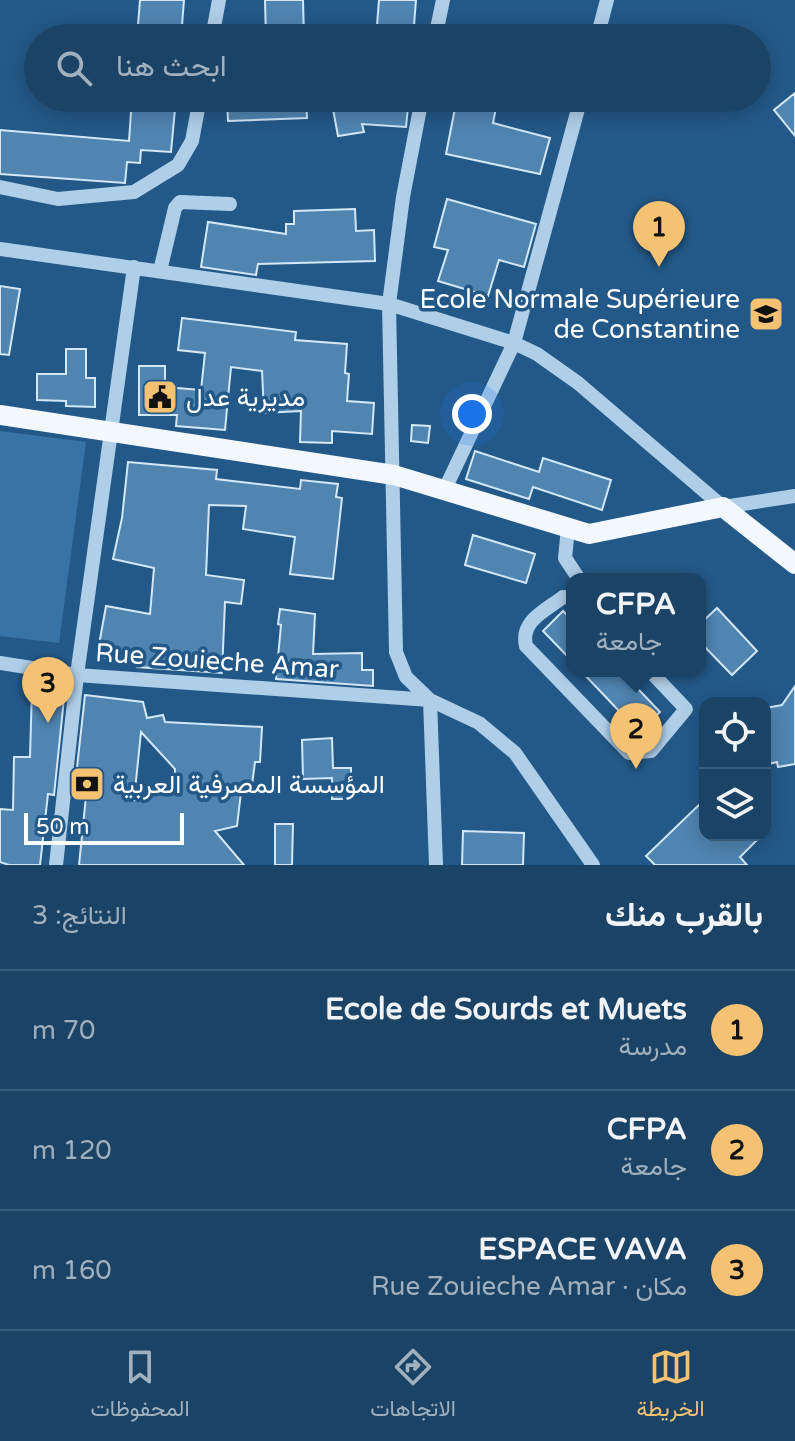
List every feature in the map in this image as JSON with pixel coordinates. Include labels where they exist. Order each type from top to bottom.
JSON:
[{"type":"main road","points":[[0,415],[394,475],[589,534],[723,507],[795,564]]},
{"type":"street","points":[[215,24],[219,0]]},
{"type":"street","points":[[438,24],[443,0]]},
{"type":"street","points":[[601,24],[607,0]]},
{"type":"street","points":[[0,187],[58,199],[134,192],[178,165],[192,141],[197,112]]},
{"type":"street","points":[[419,112],[403,197],[389,304],[396,652],[406,677],[430,700],[479,723],[515,753],[593,865]]},
{"type":"street","points":[[444,491],[514,343],[577,112]]},
{"type":"street","points":[[160,271],[175,208],[180,202],[230,204]]},
{"type":"street","points":[[0,249],[389,304],[514,343],[537,354],[578,383],[723,507],[795,496]]},
{"type":"street","points":[[56,865],[77,675],[134,267]]},
{"type":"street","points":[[568,528],[565,558],[575,573]]},
{"type":"street","points":[[566,597],[527,624],[523,635],[526,646],[629,753],[651,751],[686,709],[656,677]]},
{"type":"street","name":"Rue Zouieche Amar","points":[[0,663],[77,675],[430,700]]},
{"type":"street","points":[[430,700],[436,865]]},
{"type":"shaded area","points":[[0,431],[86,442],[59,643],[0,636]]},
{"type":"building","points":[[140,0],[184,0],[182,24],[138,24]]},
{"type":"building","points":[[265,0],[303,0],[304,24],[266,24]]},
{"type":"building","points":[[379,0],[416,0],[414,24],[377,24]]},
{"type":"building","points":[[795,93],[795,136],[774,110]]},
{"type":"building","points":[[131,112],[175,112],[171,152],[141,150],[140,163],[127,162],[125,183],[0,174],[0,130],[129,141]]},
{"type":"building","points":[[228,112],[307,112],[307,118],[228,121]]},
{"type":"building","points":[[334,112],[408,112],[406,127],[362,124],[364,132],[338,136]]},
{"type":"building","points":[[454,112],[495,112],[493,123],[550,138],[540,174],[446,154]]},
{"type":"building","points":[[447,199],[536,224],[524,267],[499,260],[488,296],[438,281],[448,250],[434,247]]},
{"type":"building","points":[[355,209],[356,231],[374,230],[375,261],[258,264],[256,275],[201,267],[208,222],[286,234],[286,224],[294,224],[294,211]]},
{"type":"building","points":[[0,286],[20,289],[9,355],[0,354]]},
{"type":"building","points":[[182,318],[296,332],[295,340],[347,344],[347,401],[374,403],[372,434],[332,431],[332,443],[300,442],[301,411],[264,413],[262,371],[231,367],[225,430],[176,426],[177,415],[139,415],[139,366],[165,366],[165,387],[201,390],[205,353],[178,350]]},
{"type":"building","points":[[66,349],[86,349],[86,378],[95,378],[95,407],[66,406],[66,401],[37,400],[37,374],[66,374]]},
{"type":"building","points":[[412,425],[430,426],[428,443],[411,441]]},
{"type":"building","points":[[475,451],[539,472],[543,458],[611,480],[602,510],[533,487],[529,499],[466,479]]},
{"type":"building","points":[[128,462],[217,470],[216,479],[300,489],[301,480],[338,484],[336,497],[342,498],[333,579],[290,574],[295,537],[243,529],[246,506],[209,505],[206,575],[244,580],[241,604],[225,602],[222,673],[137,667],[138,664],[97,656],[106,606],[150,614],[154,568],[113,559],[122,518]]},
{"type":"building","points":[[473,535],[535,554],[526,583],[465,565]]},
{"type":"building","points":[[717,608],[757,651],[732,675],[706,648],[706,618]]},
{"type":"building","points":[[280,609],[315,614],[313,654],[362,653],[362,670],[373,670],[373,686],[276,679]]},
{"type":"building","points":[[563,611],[566,614],[566,655],[543,631]]},
{"type":"building","points":[[587,677],[627,677],[660,712],[639,732]]},
{"type":"building","points":[[795,686],[795,764],[778,767],[777,762],[771,764],[771,707],[782,705]]},
{"type":"building","points":[[32,688],[65,689],[54,795],[48,794],[40,865],[9,865],[0,862],[0,809],[13,810],[14,757],[30,757]]},
{"type":"building","points":[[85,695],[143,702],[147,718],[163,715],[165,722],[262,727],[260,762],[255,762],[252,785],[242,784],[237,826],[215,831],[244,865],[79,865],[86,796],[74,795]],"holes":[[[141,732],[175,769],[174,791],[134,800]]]},
{"type":"building","points":[[332,738],[333,768],[351,768],[351,799],[332,799],[332,778],[303,779],[302,740]]},
{"type":"building","points":[[699,805],[699,841],[756,841],[740,857],[747,865],[655,865],[646,856]]},
{"type":"building","points":[[275,824],[293,824],[292,865],[275,865]]},
{"type":"building","points":[[463,831],[524,833],[523,865],[462,865]]},
{"type":"place","name":"Ecole de Sourds et Muets","points":[[659,267]]},
{"type":"place","name":"Ecole Normale Supérieure de Constantine","points":[[766,314]]},
{"type":"place","name":"مديرية عدل","points":[[160,397]]},
{"type":"place","name":"ESPACE VAVA","points":[[48,723]]},
{"type":"place","name":"CFPA","points":[[636,769]]},
{"type":"place","name":"المؤسسة المصرفية العربية","points":[[87,784]]}]
